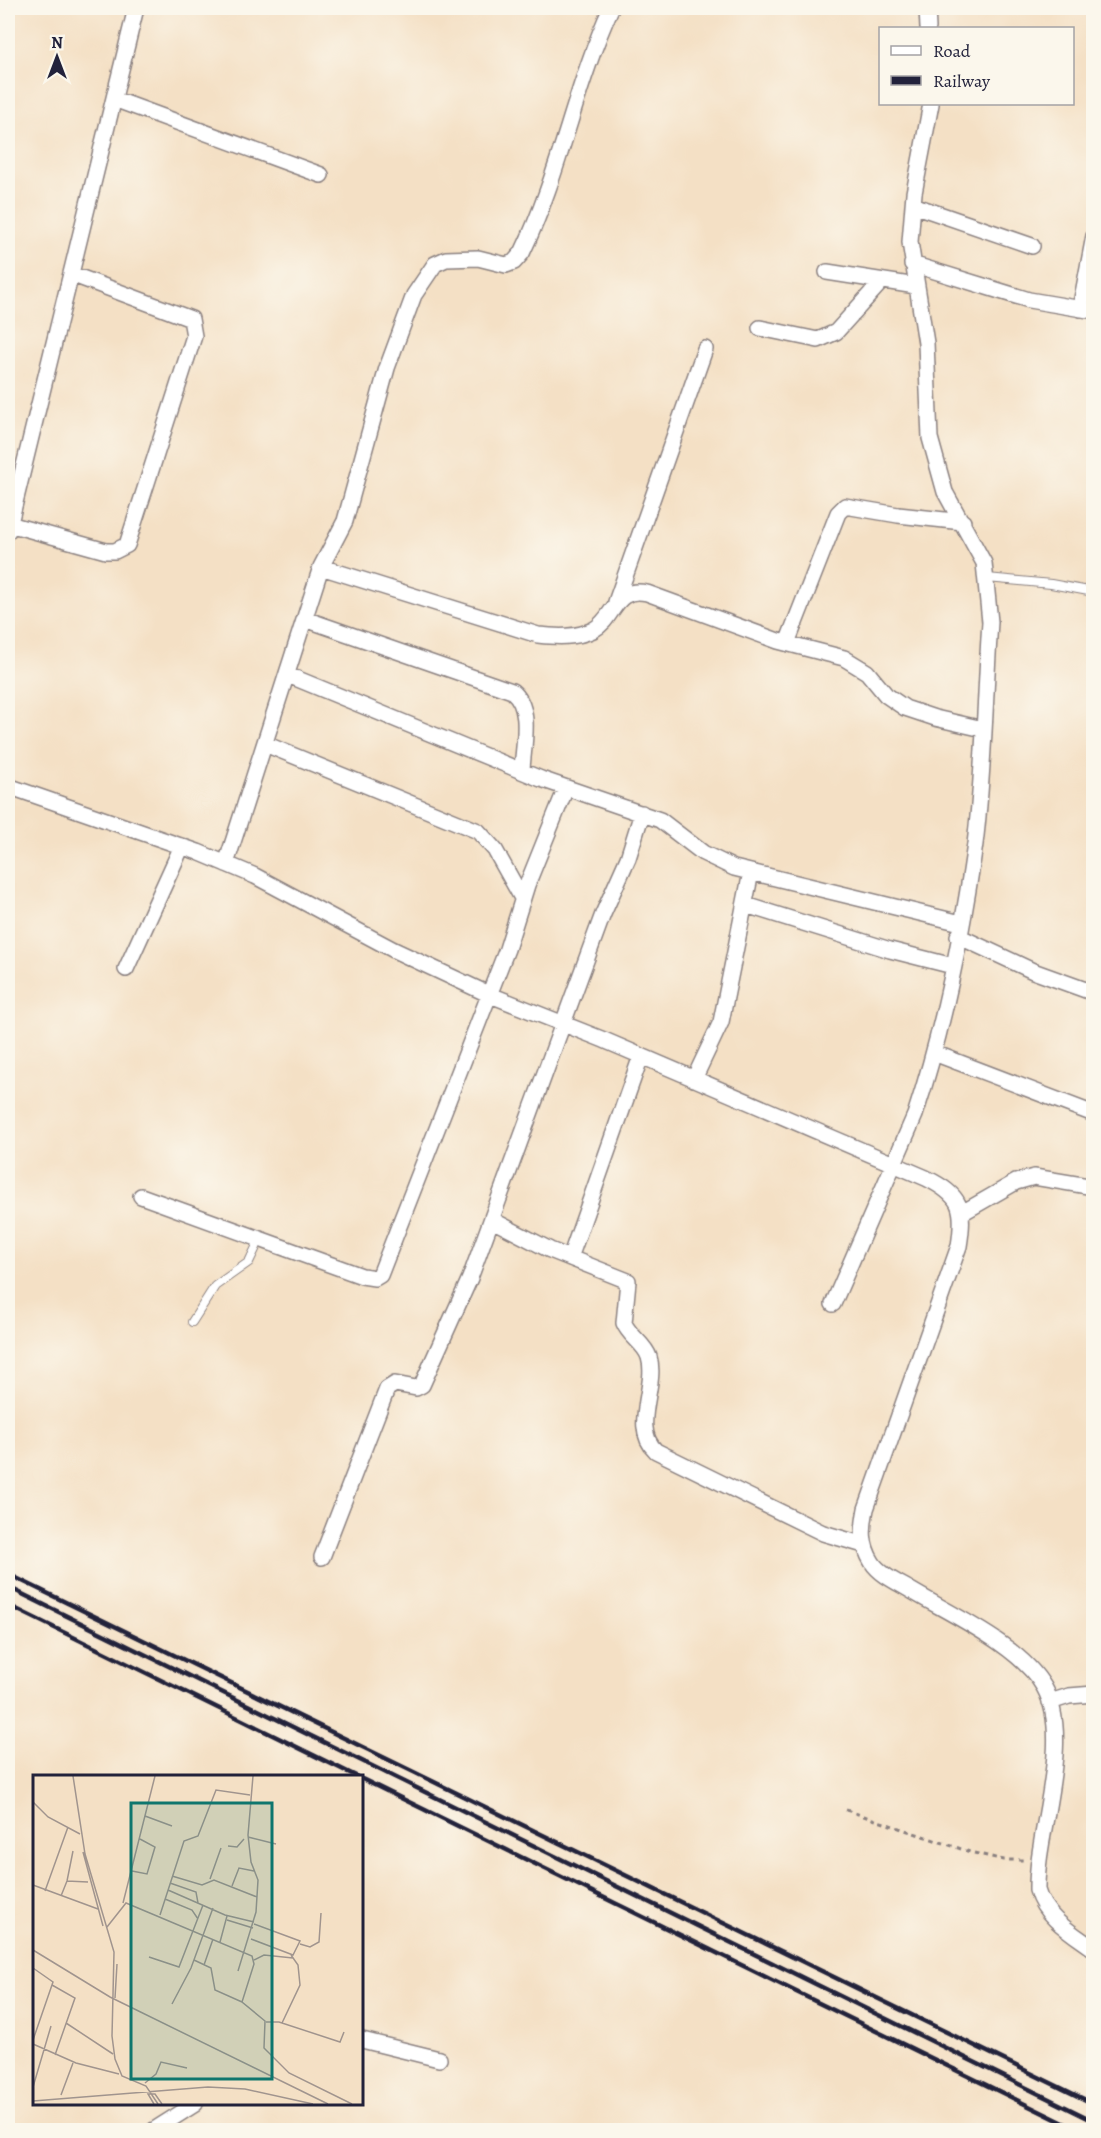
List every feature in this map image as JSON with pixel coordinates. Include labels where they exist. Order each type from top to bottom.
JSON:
[{"type":"street","points":[[71,274],[191,319],[194,336],[127,545],[115,551],[106,551],[8,528],[136,8]]},
{"type":"street","points":[[226,864],[321,567],[345,521],[387,368],[414,295],[435,264],[446,259],[478,258],[506,265],[514,262],[522,253],[562,154],[599,36],[611,8]]},
{"type":"street","points":[[927,8],[928,27]]},
{"type":"street","points":[[114,99],[321,175]]},
{"type":"street","points":[[833,1304],[915,1115],[934,1053],[953,966],[975,843],[990,622],[987,578],[978,549],[945,492],[933,457],[928,413],[926,343],[912,264],[913,205],[931,105]]},
{"type":"street","points":[[913,205],[1032,246]]},
{"type":"street","points":[[912,264],[1029,300],[1087,310],[1094,236]]},
{"type":"street","points":[[827,272],[916,286]]},
{"type":"street","points":[[760,328],[819,340],[828,338],[837,332],[882,281]]},
{"type":"street","points":[[615,604],[705,349]]},
{"type":"street","points":[[787,643],[838,513],[845,506],[963,522]]},
{"type":"street","points":[[321,567],[546,636],[571,637],[594,629],[626,593],[636,591],[647,593],[787,643],[855,663],[867,672],[886,694],[905,708],[935,718],[983,729]]},
{"type":"street","points":[[304,619],[512,691],[520,698],[525,708],[522,770]]},
{"type":"street","points":[[288,675],[566,788],[642,813],[674,829],[703,853],[718,862],[751,872],[825,888],[959,929],[1033,971],[1094,993]]},
{"type":"street","points":[[265,744],[478,831],[495,850],[522,898]]},
{"type":"street","points":[[8,786],[182,846],[255,876],[394,950],[488,994],[694,1078],[945,1188],[954,1196],[962,1214],[959,1246],[866,1509],[862,1529],[864,1545],[873,1564],[890,1578],[990,1637],[1018,1657],[1035,1673],[1050,1702],[1054,1738],[1052,1778],[1037,1878],[1040,1901],[1064,1926],[1094,1949]]},
{"type":"street","points":[[141,1196],[362,1276],[375,1278],[380,1275],[507,949],[522,898],[566,788]]},
{"type":"street","points":[[322,1557],[387,1389],[395,1384],[416,1388],[422,1385],[470,1278],[603,914],[628,858],[642,813]]},
{"type":"street","points":[[126,969],[182,846]]},
{"type":"street","points":[[694,1078],[721,1022],[751,872]]},
{"type":"street","points":[[746,905],[890,950],[953,966]]},
{"type":"street","points":[[934,1053],[1094,1114]]},
{"type":"street","points":[[570,1258],[641,1056]]},
{"type":"street","points":[[962,1214],[1016,1182],[1034,1176],[1094,1187]]},
{"type":"street","points":[[492,1220],[570,1258],[628,1281],[624,1323],[649,1357],[645,1426],[650,1445],[664,1456],[823,1533],[864,1545]]},
{"type":"street","points":[[1050,1702],[1069,1696],[1094,1694]]},
{"type":"street","points":[[363,2040],[439,2059]]},
{"type":"street","points":[[154,2130],[192,2105]]},
{"type":"lane","points":[[987,578],[1051,584],[1094,592]]},
{"type":"lane","points":[[192,1322],[209,1292],[249,1262],[260,1239]]},
{"type":"path","points":[[846,1810],[970,1852],[1004,1860],[1040,1860]]},
{"type":"railway","points":[[8,1574],[1094,2104]]},
{"type":"railway","points":[[8,1587],[1094,2121]]},
{"type":"railway","points":[[8,1605],[354,1775]]},
{"type":"railway","points":[[363,1779],[1078,2130]]}]
